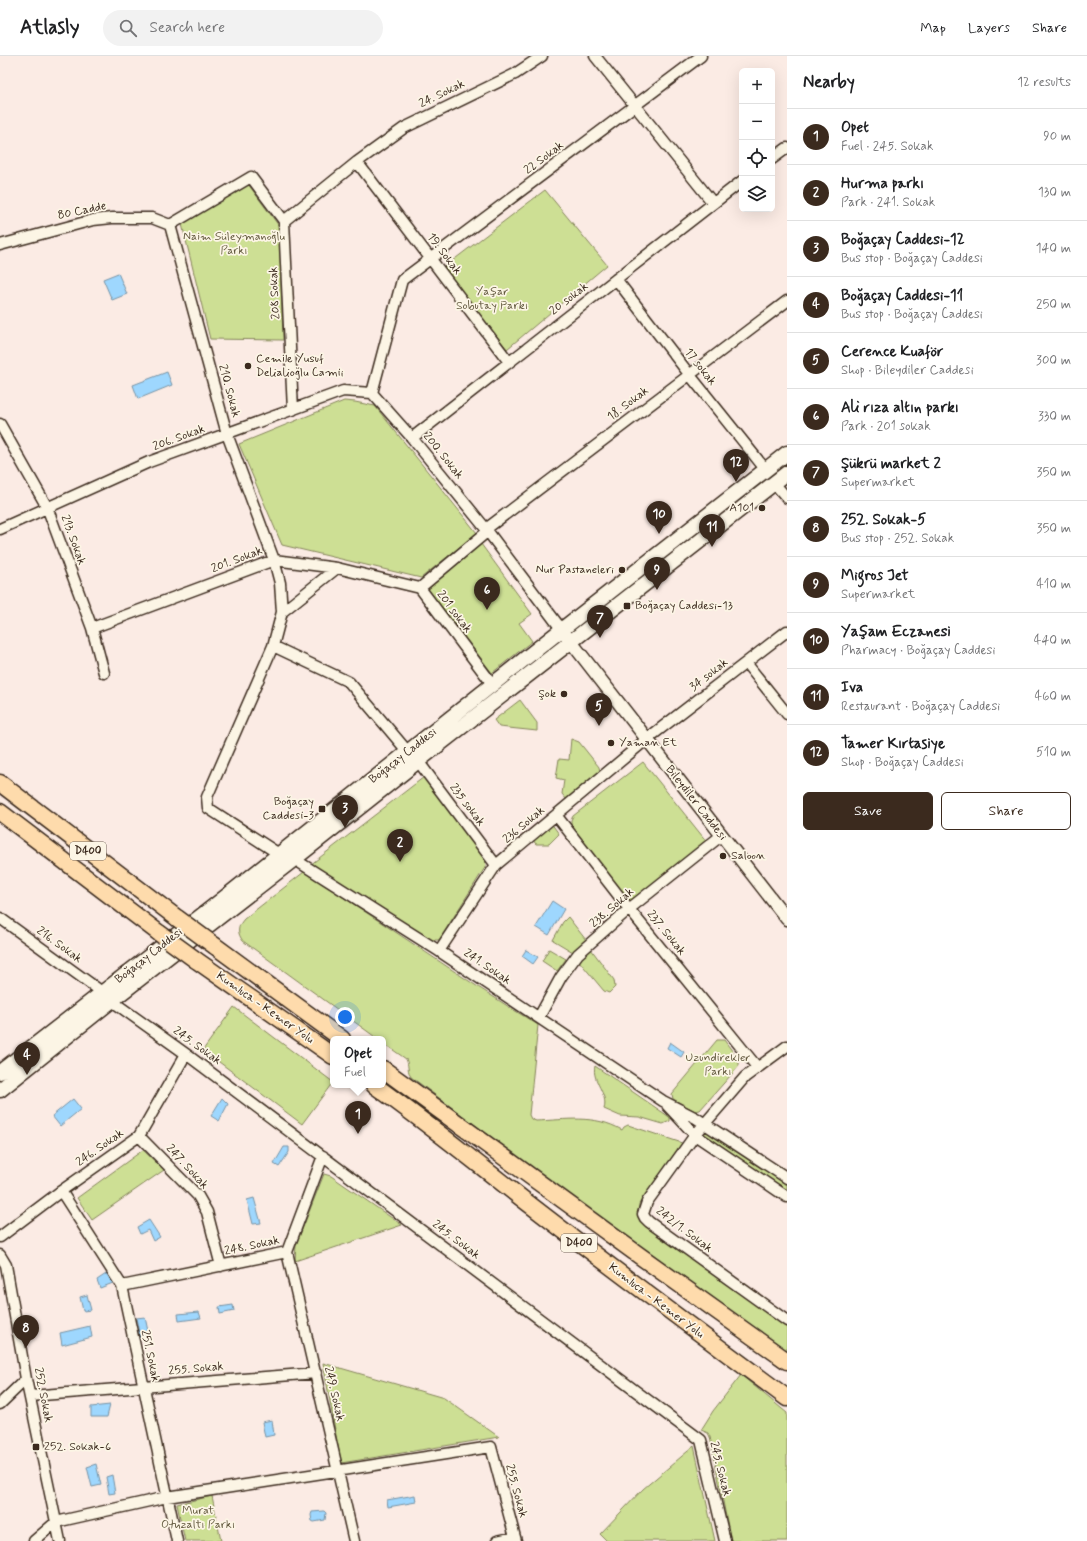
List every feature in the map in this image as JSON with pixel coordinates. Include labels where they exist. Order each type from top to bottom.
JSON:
[{"type":"highway","name":"Kumluca - Kemer Yolu","points":[[0,784],[177,918],[338,1036]]},
{"type":"highway","name":"Kumluca - Kemer Yolu","points":[[0,812],[159,933],[330,1054]]},
{"type":"highway","name":"D400","points":[[386,1071],[627,1247],[787,1361]]},
{"type":"highway","name":"Kumluca - Kemer Yolu","points":[[378,1088],[416,1115],[600,1259],[787,1398]]},
{"type":"main road","name":"Boğaçay Caddesi","points":[[0,1072],[107,996],[294,859],[492,685],[787,453]]},
{"type":"main road","name":"Boğaçay Caddesi","points":[[0,1090],[107,996],[279,854],[571,641],[787,473]]},
{"type":"street","name":"24. Sokak","points":[[357,162],[404,128],[515,74],[542,56]]},
{"type":"street","points":[[595,56],[713,203]]},
{"type":"street","name":"22 Sokak","points":[[372,393],[402,280],[701,56]]},
{"type":"street","points":[[775,157],[787,148]]},
{"type":"street","points":[[170,225],[251,177],[284,221],[357,162]]},
{"type":"street","name":"19. Sokak","points":[[357,162],[509,362]]},
{"type":"street","name":"20 sokak","points":[[412,438],[739,183]]},
{"type":"street","name":"80 Cadde","points":[[0,245],[93,220],[112,218],[152,218],[170,225]]},
{"type":"street","name":"208 Sokak","points":[[284,221],[293,410]]},
{"type":"street","name":"210. Sokak","points":[[170,225],[227,434],[274,560],[280,583],[282,612],[273,646],[207,798],[208,808],[279,854]]},
{"type":"street","name":"17 sokak","points":[[616,279],[689,374],[766,470]]},
{"type":"street","name":"18. Sokak","points":[[487,530],[689,374],[787,301]]},
{"type":"street","name":"206. Sokak","points":[[0,529],[149,462],[343,391],[372,393]]},
{"type":"street","name":"200. Sokak","points":[[372,393],[412,438],[487,530],[562,630]]},
{"type":"street","name":"213. Sokak","points":[[0,424],[47,507],[92,628],[104,673]]},
{"type":"street","points":[[774,483],[787,498]]},
{"type":"street","name":"201 sokak","points":[[487,530],[420,588],[492,685]]},
{"type":"street","name":"201. Sokak","points":[[92,628],[274,560],[337,568],[420,588]]},
{"type":"street","points":[[282,612],[337,568]]},
{"type":"street","name":"Bileydiler Caddesi","points":[[562,630],[722,836],[785,912]]},
{"type":"street","name":"34 sokak","points":[[647,739],[787,631]]},
{"type":"street","name":"235 sokak","points":[[273,646],[349,682],[413,756],[496,865]]},
{"type":"street","points":[[746,663],[787,714]]},
{"type":"street","name":"236 Sokak","points":[[439,951],[496,865],[647,739]]},
{"type":"street","name":"237. Sokak","points":[[556,815],[629,909],[757,1067]]},
{"type":"street","name":"238. Sokak","points":[[539,1017],[561,977],[574,959],[629,909],[722,836]]},
{"type":"street","name":"241. Sokak","points":[[294,859],[439,951],[663,1101],[704,1124],[787,1178]]},
{"type":"street","name":"216. Sokak","points":[[0,918],[107,996]]},
{"type":"street","name":"245. Sokak","points":[[107,996],[701,1440],[725,1541]]},
{"type":"street","points":[[695,1135],[737,1085],[757,1067],[787,1046]]},
{"type":"street","name":"246. Sokak","points":[[0,1237],[61,1191],[139,1136],[186,1054]]},
{"type":"street","name":"241. Sokak","points":[[663,1101],[695,1135],[787,1197]]},
{"type":"street","name":"242/1. Sokak","points":[[695,1135],[647,1202],[643,1214],[645,1218],[787,1321]]},
{"type":"street","name":"247. Sokak","points":[[139,1136],[198,1196],[207,1212],[221,1266]]},
{"type":"street","name":"248. Sokak","points":[[122,1286],[287,1252],[323,1156]]},
{"type":"street","name":"251. Sokak","points":[[61,1191],[122,1286],[177,1541]]},
{"type":"street","name":"249. Sokak","points":[[287,1252],[354,1541]]},
{"type":"street","name":"252. Sokak","points":[[0,1255],[6,1264],[26,1379],[60,1541]]},
{"type":"street","name":"255. Sokak","points":[[30,1396],[316,1373]]},
{"type":"street","points":[[0,1404],[26,1379]]},
{"type":"street","name":"255. Sokak","points":[[338,1472],[492,1447],[515,1539]]},
{"type":"street","points":[[34,1541],[56,1522],[167,1497],[338,1472]]},
{"type":"street","points":[[497,1541],[515,1539]]},
{"type":"green space","name":"Naim Süleymanoğlu Parkı","points":[[248,184],[279,226],[283,340],[210,339],[181,220]]},
{"type":"green space","name":"Yaşar Sobutay Parkı","points":[[545,190],[607,265],[507,349],[443,268]]},
{"type":"green space","points":[[344,401],[375,406],[477,533],[421,578],[282,545],[239,444]]},
{"type":"green space","points":[[481,544],[532,614],[519,623],[532,641],[492,673],[428,589]]},
{"type":"green space","points":[[520,700],[537,723],[537,731],[499,727],[494,720]]},
{"type":"green space","points":[[571,739],[579,742],[599,767],[600,772],[567,800],[562,794],[564,780],[556,778],[559,759],[569,760]]},
{"type":"green space","points":[[643,762],[707,842],[631,903],[571,825],[571,820],[573,816]]},
{"type":"green space","points":[[424,777],[485,859],[486,866],[439,940],[430,940],[310,865]]},
{"type":"green space","points":[[551,823],[559,834],[549,844],[536,844],[532,839]]},
{"type":"green space","points":[[304,872],[538,1025],[529,1115],[531,1119],[536,1121],[569,1119],[590,1120],[611,1125],[622,1130],[628,1125],[682,1143],[639,1204],[638,1211],[641,1220],[787,1328],[787,1352],[593,1213],[411,1077],[406,1059],[386,1045],[386,1036],[374,1036],[243,941],[239,930],[244,919]]},
{"type":"green space","points":[[568,917],[586,940],[573,952],[553,940],[563,922]]},
{"type":"green space","points":[[549,949],[566,959],[557,971],[542,961]]},
{"type":"green space","points":[[591,949],[614,980],[615,987],[609,993],[604,991],[579,961]]},
{"type":"green space","points":[[234,1007],[330,1080],[330,1086],[302,1124],[203,1050]]},
{"type":"green space","name":"Uzundirekler Parkı","points":[[717,1040],[724,1040],[739,1060],[739,1066],[700,1110],[695,1111],[673,1099],[672,1094]]},
{"type":"green space","points":[[595,1066],[670,1117],[670,1121],[663,1124],[639,1117],[620,1116],[604,1109],[604,1098],[595,1077]]},
{"type":"green space","points":[[704,1127],[787,1182],[787,1193],[699,1134]]},
{"type":"green space","points":[[143,1150],[164,1170],[92,1220],[77,1198]]},
{"type":"green space","points":[[324,1174],[331,1176],[402,1225],[295,1261],[296,1245]]},
{"type":"green space","points":[[323,1363],[444,1398],[499,1437],[341,1463]]},
{"type":"green space","points":[[741,1375],[787,1413],[787,1541],[731,1541],[710,1437],[708,1433],[701,1430],[713,1411]]},
{"type":"green space","points":[[694,1446],[715,1541],[607,1541],[600,1534],[643,1489]]},
{"type":"green space","name":"Murat Otuzaltı Parkı","points":[[212,1496],[221,1541],[185,1541],[177,1504]]},
{"type":"water","points":[[118,273],[127,294],[112,300],[103,279]]},
{"type":"water","points":[[167,372],[172,385],[138,399],[133,385]]},
{"type":"water","points":[[552,901],[564,909],[549,935],[536,927]]},
{"type":"water","points":[[526,950],[538,957],[533,964],[522,956]]},
{"type":"water","points":[[670,1042],[684,1052],[681,1057],[667,1048]]},
{"type":"water","points":[[222,1098],[228,1104],[219,1121],[211,1116]]},
{"type":"water","points":[[73,1099],[81,1109],[60,1126],[52,1116]]},
{"type":"water","points":[[284,1147],[289,1147],[289,1152],[279,1167],[274,1164]]},
{"type":"water","points":[[254,1198],[261,1223],[253,1224],[247,1200]]},
{"type":"water","points":[[149,1220],[160,1237],[153,1241],[148,1230],[140,1234],[137,1227]]},
{"type":"water","points":[[109,1272],[113,1283],[100,1288],[97,1280]]},
{"type":"water","points":[[87,1295],[91,1310],[83,1311],[80,1297]]},
{"type":"water","points":[[233,1305],[234,1311],[220,1314],[219,1307]]},
{"type":"water","points":[[199,1312],[201,1318],[179,1321],[178,1314]]},
{"type":"water","points":[[145,1317],[149,1336],[140,1338],[136,1318]]},
{"type":"water","points":[[90,1326],[92,1337],[62,1345],[60,1333]]},
{"type":"water","points":[[110,1405],[107,1417],[91,1417],[91,1407]]},
{"type":"water","points":[[272,1420],[274,1435],[265,1437],[262,1422]]},
{"type":"water","points":[[96,1464],[101,1485],[92,1487],[87,1467]]},
{"type":"water","points":[[112,1475],[115,1493],[109,1494],[106,1477]]},
{"type":"water","points":[[415,1495],[416,1502],[388,1507],[387,1500]]},
{"type":"water","points":[[324,1511],[326,1513],[325,1520],[312,1521],[312,1512]]},
{"type":"place","name":"Cemile Yusuf Delialioğlu Camii","points":[[248,366]]},
{"type":"place","name":"Tamer Kırtasiye","points":[[736,482]]},
{"type":"place","name":"A101","points":[[762,508]]},
{"type":"place","name":"Yaşam Eczanesi","points":[[659,534]]},
{"type":"place","name":"Iva","points":[[712,547]]},
{"type":"place","name":"Nur Pastaneleri","points":[[622,570]]},
{"type":"place","name":"Migros Jet","points":[[657,590]]},
{"type":"place","name":"Boğaçay Caddesi-13","points":[[627,606]]},
{"type":"place","name":"Ali rıza altın parkı","points":[[487,610]]},
{"type":"place","name":"Şükrü market 2","points":[[600,638]]},
{"type":"place","name":"Şok","points":[[564,694]]},
{"type":"place","name":"Cerence Kuaför","points":[[599,726]]},
{"type":"place","name":"Yaman Et","points":[[611,743]]},
{"type":"place","name":"Boğaçay Caddesi-3","points":[[322,809]]},
{"type":"place","name":"Boğaçay Caddesi-12","points":[[345,828]]},
{"type":"place","name":"Saloon","points":[[723,856]]},
{"type":"place","name":"Hurma parkı","points":[[400,862]]},
{"type":"place","name":"Boğaçay Caddesi-11","points":[[27,1075]]},
{"type":"place","name":"Opet","points":[[358,1134]]},
{"type":"place","name":"252. Sokak-5","points":[[26,1348]]},
{"type":"place","name":"252. Sokak-6","points":[[36,1447]]}]
